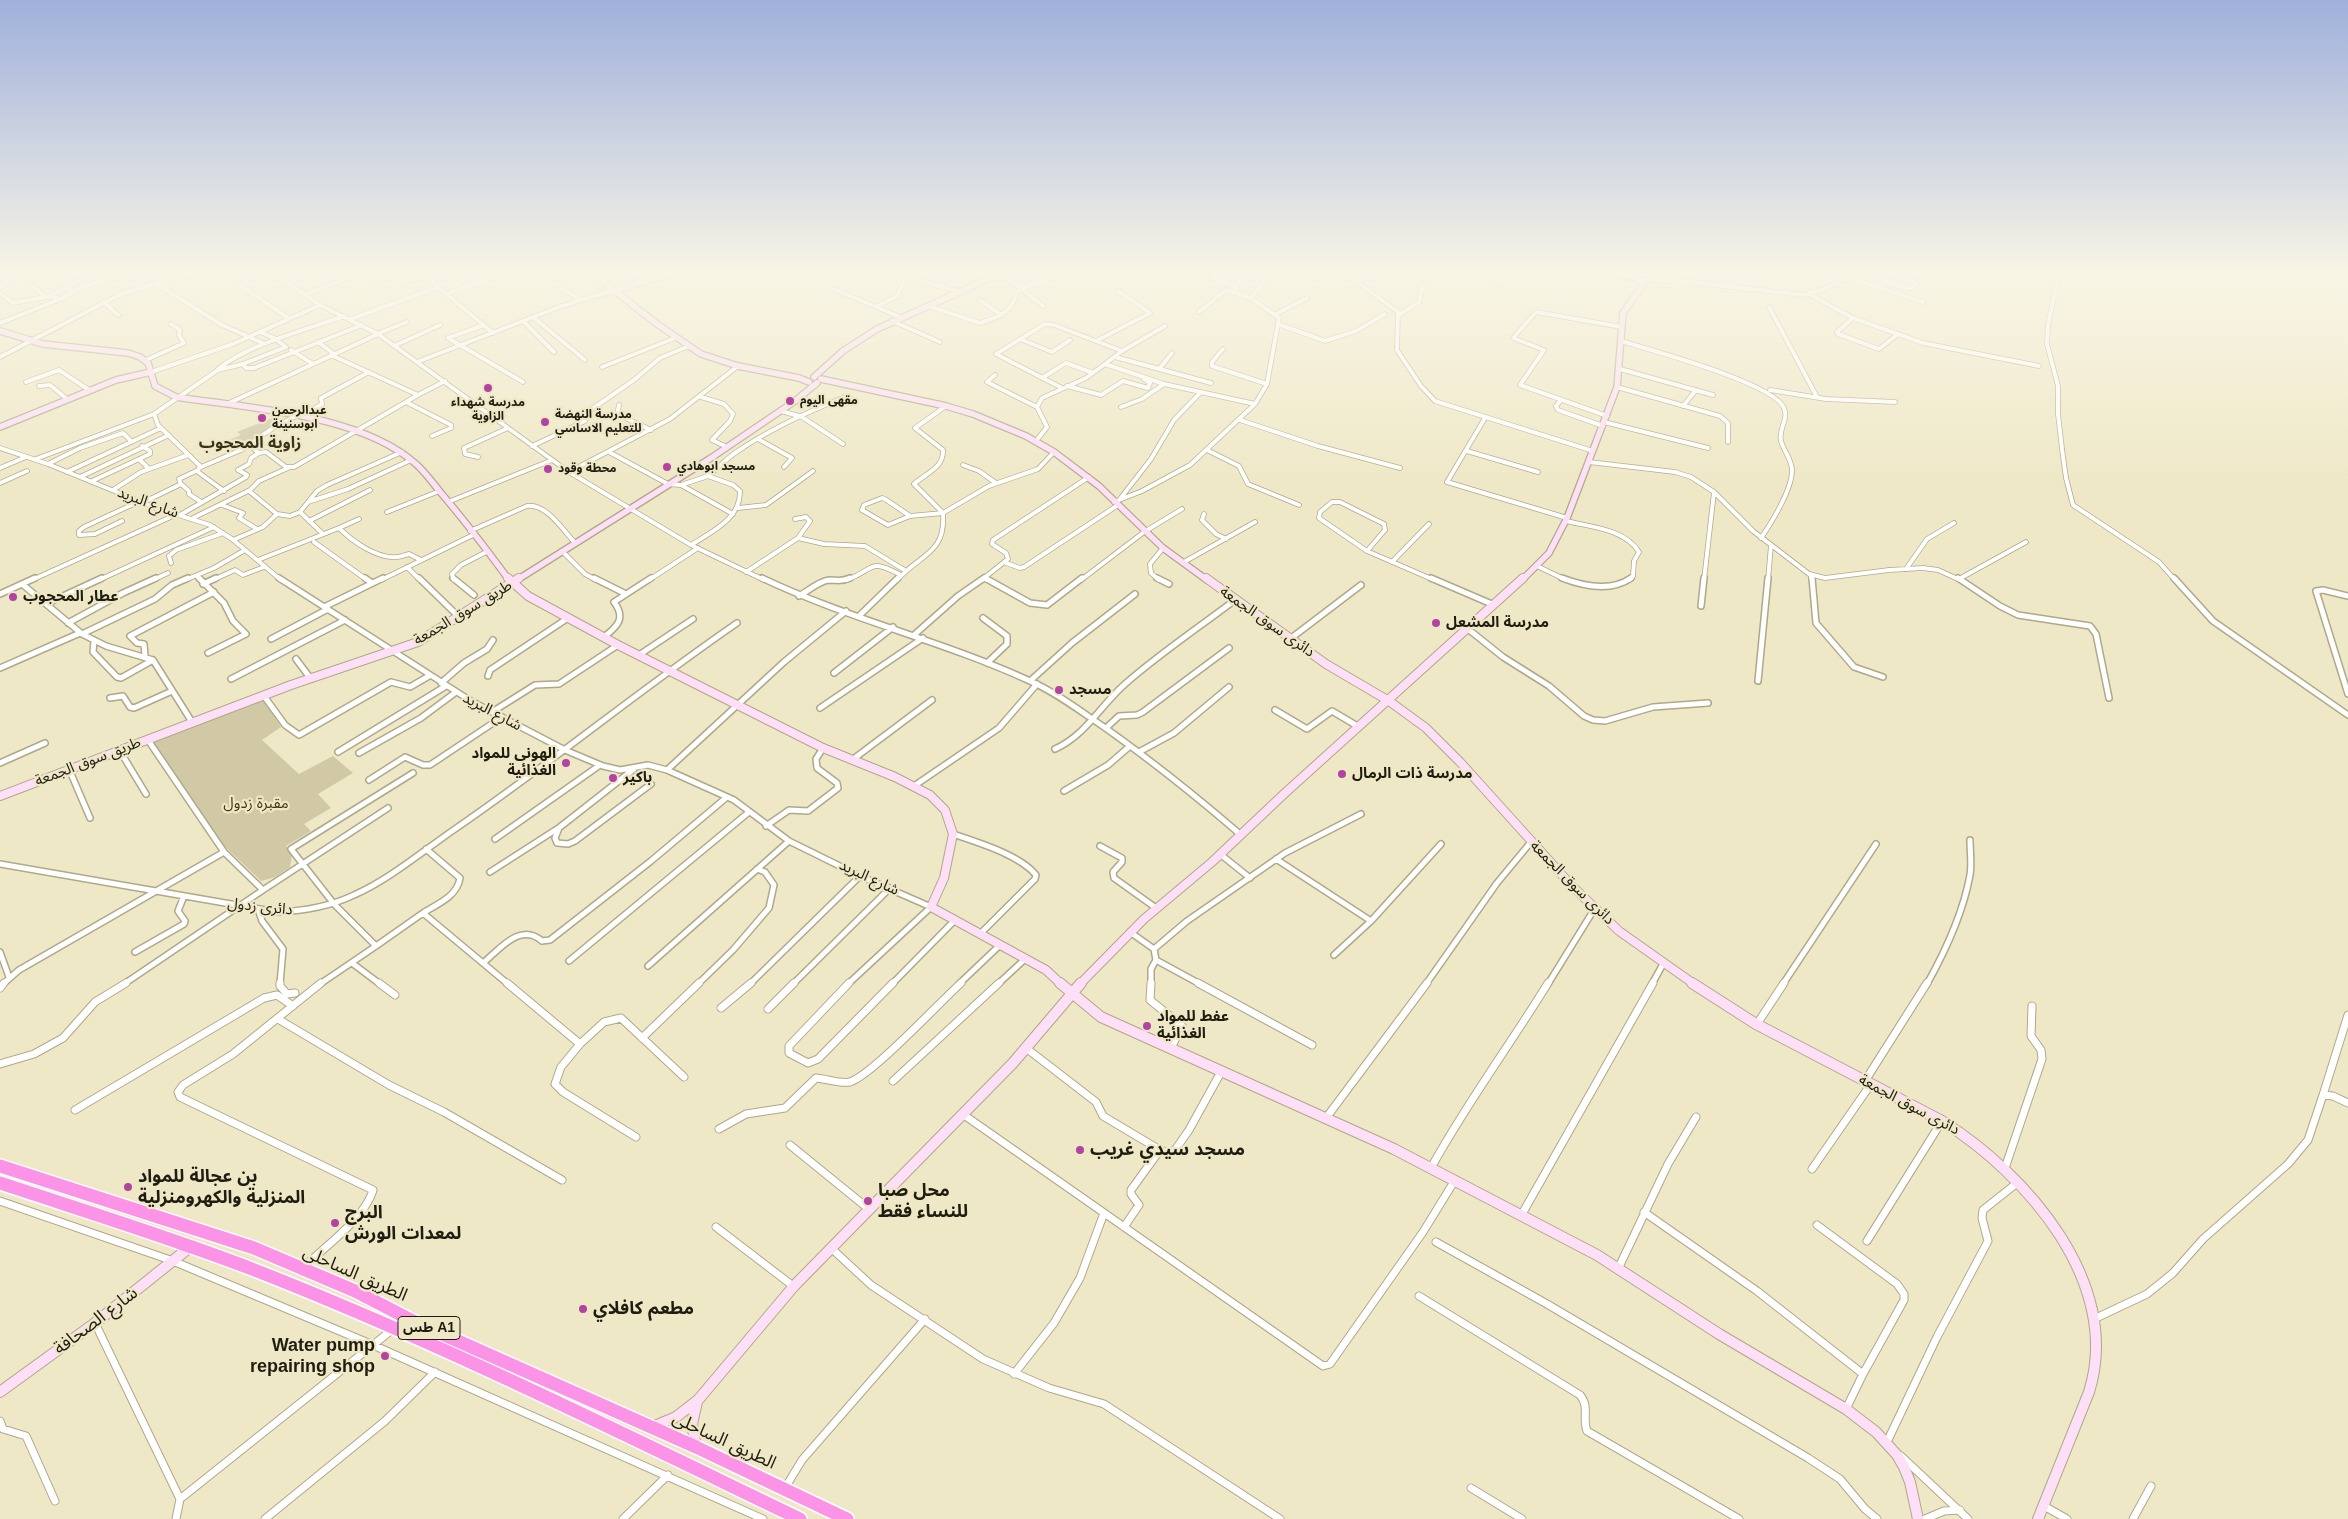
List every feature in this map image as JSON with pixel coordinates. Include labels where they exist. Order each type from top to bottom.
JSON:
[{"type":"highway","name":"الطريق الساحلى","points":[[0,1166],[254,1248],[355,1291],[413,1321],[696,1447],[847,1519]]},
{"type":"highway","name":"طس A1","points":[[0,1183],[190,1247],[287,1283],[394,1329],[800,1519]]},
{"type":"street","points":[[0,356],[28,344]]},
{"type":"street","points":[[42,344],[65,348],[122,352],[146,360],[182,344]]},
{"type":"street","points":[[0,427],[116,380],[151,372],[231,344]]},
{"type":"street","points":[[36,459],[97,434],[154,414],[228,361],[267,344]]},
{"type":"street","points":[[282,344],[313,364]]},
{"type":"street","points":[[243,364],[246,368],[254,368],[313,344]]},
{"type":"street","points":[[320,344],[332,354],[418,395]]},
{"type":"street","points":[[225,405],[355,344]]},
{"type":"street","points":[[391,344],[569,472],[691,545],[799,596],[893,627],[1030,680],[1070,703],[1139,752],[1203,802],[1241,835]]},
{"type":"street","points":[[394,346],[399,344]]},
{"type":"street","points":[[458,344],[523,382]]},
{"type":"street","points":[[417,362],[466,344]]},
{"type":"street","points":[[546,344],[554,352]]},
{"type":"street","points":[[566,344],[585,360]]},
{"type":"street","points":[[602,367],[660,344]]},
{"type":"street","points":[[685,344],[701,354],[738,366]]},
{"type":"street","name":"طريق سوق الجمعة","points":[[0,796],[192,722],[418,642],[728,447],[781,411],[807,390],[843,350],[853,344]]},
{"type":"street","points":[[1011,344],[999,351],[997,356],[1064,387],[1080,388],[1101,395],[1123,381],[1148,388],[1150,383],[1143,378]]},
{"type":"street","points":[[1032,344],[1052,352],[1064,344]]},
{"type":"street","points":[[1104,344],[1122,351]]},
{"type":"street","points":[[1037,407],[1042,398],[1086,378],[1134,344]]},
{"type":"street","points":[[1006,563],[1020,568],[1024,567],[1117,502],[1164,480],[1190,465],[1255,404],[1267,384],[1274,344]]},
{"type":"street","points":[[1397,344],[1397,350],[1421,386],[1440,404],[1593,451]]},
{"type":"street","points":[[1529,344],[1544,350],[1520,385],[1561,400],[1605,421]]},
{"type":"street","points":[[652,1427],[676,1416],[698,1400],[794,1286],[964,1115],[1026,1048],[1071,992],[1130,932],[1220,854],[1537,566],[1554,546],[1605,421],[1620,369],[1622,344]]},
{"type":"street","points":[[1631,344],[1765,390],[1780,399],[1786,420],[1780,440],[1792,472],[1778,510],[1761,538]]},
{"type":"street","points":[[1789,344],[1817,397]]},
{"type":"street","points":[[1865,344],[1879,349],[1885,344]]},
{"type":"street","points":[[1932,344],[2039,366]]},
{"type":"street","points":[[2047,344],[2058,386],[2058,414],[2066,478],[2073,505],[2115,531],[2159,562],[2213,620],[2348,715]]},
{"type":"street","points":[[532,446],[586,421],[588,412],[658,360],[689,346]]},
{"type":"street","points":[[218,370],[243,364],[286,347]]},
{"type":"street","points":[[1223,349],[1212,362],[1212,366],[1267,384]]},
{"type":"street","points":[[1159,369],[1172,353]]},
{"type":"street","points":[[1115,357],[1211,383]]},
{"type":"street","points":[[146,360],[156,387],[176,397],[300,415],[356,430],[402,452],[448,502],[512,584],[528,596],[618,645],[823,748],[914,786],[930,795],[946,810],[953,834],[944,878],[931,906],[845,987],[789,1046],[789,1053],[808,1063],[818,1059],[955,920]]},
{"type":"street","points":[[1042,378],[1066,363],[1093,373]]},
{"type":"street","points":[[1105,364],[1164,384],[1255,404]]},
{"type":"street","points":[[569,472],[651,430],[701,397],[738,366]]},
{"type":"street","name":"دائرى سوق الجمعة","points":[[738,366],[817,379],[946,406],[997,423],[1036,441],[1054,452],[1088,477],[1117,502],[1144,532],[1163,548],[1326,664],[1388,701],[1436,737],[1531,842],[1594,908],[1619,931],[1712,998],[1756,1024],[1942,1121],[1964,1135],[2005,1168],[2019,1181],[2040,1207],[2062,1241],[2081,1280],[2093,1320],[2096,1345],[2094,1373],[2082,1410],[2038,1519]]},
{"type":"street","points":[[1620,369],[1713,395]]},
{"type":"street","points":[[26,382],[59,370],[89,390]]},
{"type":"street","points":[[201,502],[189,494],[179,480],[249,445],[273,428],[322,404],[321,398],[369,372]]},
{"type":"street","points":[[995,375],[987,382],[1037,407],[1047,427],[1036,441]]},
{"type":"street","points":[[817,379],[833,383]]},
{"type":"street","points":[[193,518],[250,490],[259,481],[296,466],[356,430],[445,381]]},
{"type":"street","points":[[807,390],[833,383]]},
{"type":"street","points":[[1121,407],[1145,398],[1164,384]]},
{"type":"street","points":[[39,386],[51,386],[67,399]]},
{"type":"street","points":[[1616,387],[1724,418],[1728,423],[1728,442]]},
{"type":"street","points":[[1683,406],[1696,390]]},
{"type":"street","points":[[1765,390],[1826,399],[1895,402]]},
{"type":"street","points":[[1117,502],[1151,459],[1174,420],[1200,393]]},
{"type":"street","points":[[701,397],[726,405],[731,409],[733,414],[730,421],[712,440],[728,447]]},
{"type":"street","points":[[609,452],[668,484],[681,485],[708,476],[734,454],[758,439],[845,397]]},
{"type":"street","points":[[1561,400],[1556,406],[1558,410],[1708,448]]},
{"type":"street","points":[[406,402],[451,425],[451,428],[432,436]]},
{"type":"street","points":[[619,406],[617,414],[651,430]]},
{"type":"street","points":[[860,616],[901,575],[929,553],[938,543],[944,529],[944,513],[914,484],[934,470],[941,463],[944,455],[943,450],[915,428],[946,406]]},
{"type":"street","points":[[781,411],[802,417],[843,444]]},
{"type":"street","points":[[154,414],[154,419],[160,428],[188,455],[207,480],[224,491]]},
{"type":"street","points":[[1485,418],[1467,451],[1447,480],[1449,484],[1620,535],[1633,543],[1638,552],[1634,561],[1633,576],[1626,582],[1603,587],[1579,586],[1537,566]]},
{"type":"street","points":[[1240,420],[1318,446],[1400,468]]},
{"type":"street","points":[[67,472],[120,445],[160,428]]},
{"type":"street","points":[[478,457],[465,454],[464,448],[508,428]]},
{"type":"street","points":[[48,464],[102,440],[124,433],[131,441]]},
{"type":"street","points":[[97,434],[110,450]]},
{"type":"street","points":[[80,477],[131,451],[169,435]]},
{"type":"street","points":[[758,439],[792,458],[784,467]]},
{"type":"street","points":[[120,445],[131,451]]},
{"type":"street","points":[[249,445],[259,453]]},
{"type":"street","points":[[92,481],[151,452],[142,446]]},
{"type":"street","name":"شارع البريد","points":[[0,448],[36,459],[142,502],[177,515],[193,518],[214,527],[264,566],[392,652],[440,683],[492,712],[565,750],[600,765],[615,770],[653,766],[667,770],[727,797],[789,841],[860,876],[931,906],[1054,976],[1102,1017],[1326,1118],[1455,1179],[1522,1214],[1618,1269],[1720,1334],[1866,1422],[1896,1452],[1906,1468],[1914,1490],[1918,1519]]},
{"type":"street","points":[[1207,450],[1239,466],[1248,484],[1299,505]]},
{"type":"street","points":[[1467,451],[1538,472]]},
{"type":"street","points":[[0,594],[177,515],[224,491],[247,476],[238,470],[249,464],[251,458],[259,453],[266,452],[288,468]]},
{"type":"street","points":[[250,490],[250,494],[277,514],[290,516],[300,512],[317,491],[326,485],[402,452]]},
{"type":"street","points":[[910,516],[882,498],[873,500],[862,507],[866,513],[886,525],[891,525],[910,516],[944,513],[996,483],[1038,469],[1054,452]]},
{"type":"street","points":[[113,490],[134,476],[188,455]]},
{"type":"street","points":[[0,468],[26,457]]},
{"type":"street","points":[[139,459],[150,469]]},
{"type":"street","points":[[308,502],[335,495],[411,460]]},
{"type":"street","points":[[448,502],[552,460]]},
{"type":"street","points":[[1588,462],[1675,472],[1691,477],[1714,492],[1761,538],[1809,574],[1825,578],[1906,569],[1934,568],[1959,579],[2008,612],[2033,619],[2090,626],[2096,634],[2109,698]]},
{"type":"street","points":[[963,465],[979,471],[996,483]]},
{"type":"street","points":[[0,483],[27,471]]},
{"type":"street","points":[[738,508],[770,502],[813,471]]},
{"type":"street","points":[[691,545],[733,514],[738,508],[741,497],[740,491],[733,485],[708,476]]},
{"type":"street","points":[[914,635],[958,596],[1006,563],[1008,556],[992,544],[993,540],[1088,477]]},
{"type":"street","points":[[122,521],[93,534],[83,537],[79,535],[79,531],[84,527],[181,484]]},
{"type":"street","points":[[681,485],[733,514]]},
{"type":"street","points":[[309,521],[370,490]]},
{"type":"street","points":[[387,512],[437,492]]},
{"type":"street","points":[[1701,606],[1714,492]]},
{"type":"street","points":[[1367,551],[1385,530],[1384,524],[1340,502],[1332,502],[1320,512],[1319,518],[1323,522],[1367,551],[1494,605]]},
{"type":"street","points":[[222,505],[243,513],[239,518],[258,529]]},
{"type":"street","points":[[271,639],[372,583],[526,506],[534,505],[542,508],[575,543]]},
{"type":"street","points":[[984,578],[1030,603],[1047,605],[1144,532],[1182,509]]},
{"type":"street","points":[[300,512],[323,534]]},
{"type":"street","points":[[233,540],[258,529],[277,514]]},
{"type":"street","points":[[1204,514],[1202,520],[1206,526],[1226,539]]},
{"type":"street","points":[[746,572],[798,538],[810,521],[806,517],[796,519]]},
{"type":"street","points":[[258,560],[359,519]]},
{"type":"street","points":[[1184,562],[1255,522]]},
{"type":"street","points":[[1906,569],[1927,539],[1954,523]]},
{"type":"street","points":[[1392,562],[1429,524]]},
{"type":"street","points":[[46,604],[214,527]]},
{"type":"street","points":[[339,528],[350,539],[371,549],[396,558],[409,554],[420,560]]},
{"type":"street","points":[[171,563],[168,558],[173,552],[223,533]]},
{"type":"street","points":[[798,538],[824,544],[864,546],[906,571]]},
{"type":"street","points":[[314,542],[372,583]]},
{"type":"street","points":[[1959,579],[2026,542]]},
{"type":"street","points":[[1758,681],[1771,546]]},
{"type":"street","points":[[604,637],[620,619],[620,610],[613,603],[698,548]]},
{"type":"street","points":[[1163,548],[1152,557],[1148,564],[1150,572],[1157,580],[1169,584]]},
{"type":"street","points":[[0,668],[155,599],[172,585],[197,576],[245,550]]},
{"type":"street","points":[[562,551],[585,574],[626,594]]},
{"type":"street","points":[[474,595],[453,579],[452,574],[460,565],[488,552]]},
{"type":"street","points":[[799,596],[822,582],[831,580],[838,582],[849,579],[875,565],[881,565],[901,575]]},
{"type":"street","points":[[203,584],[235,570],[244,575],[264,566]]},
{"type":"street","points":[[407,567],[459,617]]},
{"type":"street","points":[[68,622],[100,607],[123,593],[168,573]]},
{"type":"street","points":[[1809,574],[1815,585],[1814,614],[1817,626],[1834,644],[1847,663],[1883,677]]},
{"type":"street","points":[[197,576],[203,584],[214,592],[230,612],[233,621],[246,634],[208,653]]},
{"type":"street","points":[[22,584],[81,633],[94,641],[153,660],[192,722]]},
{"type":"street","points":[[1290,639],[1361,585]]},
{"type":"street","points":[[2348,596],[2323,590],[2316,592],[2348,694]]},
{"type":"street","points":[[145,656],[144,644],[136,643],[130,636],[214,592]]},
{"type":"street","points":[[1030,680],[1072,643],[1135,594]]},
{"type":"street","points":[[1055,749],[1069,743],[1093,720],[1098,711],[1124,685],[1169,648],[1235,600]]},
{"type":"street","points":[[667,770],[736,705],[846,612]]},
{"type":"street","points":[[488,676],[495,667],[568,618]]},
{"type":"street","points":[[983,618],[1007,636],[1008,640],[1007,644],[987,663]]},
{"type":"street","points":[[639,655],[693,619]]},
{"type":"street","points":[[231,679],[345,620]]},
{"type":"street","name":"دائرى زدول","points":[[0,864],[258,909],[291,912],[334,904],[371,887],[509,792],[670,670],[737,623]]},
{"type":"street","points":[[834,673],[893,627]]},
{"type":"street","points":[[1468,629],[1503,657],[1549,686],[1584,716],[1592,720],[1606,721],[1667,704],[1708,703]]},
{"type":"street","points":[[820,708],[923,638]]},
{"type":"street","points":[[440,683],[464,664],[487,650],[494,640]]},
{"type":"street","points":[[94,641],[93,652],[117,677],[121,678],[153,660]]},
{"type":"street","points":[[492,712],[535,685],[559,684],[618,645]]},
{"type":"street","points":[[1106,728],[1119,716],[1137,715],[1143,712],[1229,648]]},
{"type":"street","points":[[296,659],[311,679]]},
{"type":"street","points":[[264,696],[289,729],[299,736],[394,682],[406,688],[411,688],[429,676]]},
{"type":"street","points":[[914,786],[999,728],[1037,684]]},
{"type":"street","points":[[338,752],[446,686]]},
{"type":"street","points":[[1139,752],[1174,733],[1229,688]]},
{"type":"street","points":[[110,698],[123,696],[130,707],[134,708],[172,691]]},
{"type":"street","points":[[359,752],[407,727],[443,704],[456,692]]},
{"type":"street","points":[[852,760],[932,700]]},
{"type":"street","points":[[1276,710],[1307,729],[1332,711],[1359,728]]},
{"type":"street","points":[[369,780],[405,757],[423,766],[430,765],[502,717]]},
{"type":"street","points":[[148,740],[224,852],[263,890]]},
{"type":"street","points":[[0,762],[46,743]]},
{"type":"street","points":[[1064,791],[1108,765],[1130,746]]},
{"type":"street","points":[[766,826],[789,810],[808,811],[838,788],[839,785],[837,783],[817,768],[816,758],[823,748]]},
{"type":"street","points":[[120,751],[146,794]]},
{"type":"street","points":[[495,839],[600,765]]},
{"type":"street","points":[[490,872],[560,827],[637,767]]},
{"type":"street","points":[[69,769],[90,818]]},
{"type":"street","points":[[376,946],[334,904],[292,849],[412,772]]},
{"type":"street","points":[[560,827],[555,838],[557,843],[568,844],[575,841],[651,784]]},
{"type":"street","points":[[483,963],[515,937],[523,933],[536,935],[542,941],[550,940],[652,861],[727,797]]},
{"type":"street","points":[[0,1064],[34,1054],[63,1038],[95,1002],[153,966],[302,862],[388,808]]},
{"type":"street","points":[[569,961],[748,812]]},
{"type":"street","points":[[1154,949],[1187,922],[1276,859],[1297,846],[1361,814]]},
{"type":"street","points":[[953,834],[989,847],[1030,868],[1036,875],[980,934]]},
{"type":"street","points":[[1812,1169],[1868,1082],[1938,965],[1951,935],[1966,890],[1970,874],[1970,840]]},
{"type":"street","points":[[648,966],[789,841]]},
{"type":"street","points":[[1326,1118],[1453,948],[1497,883],[1531,842]]},
{"type":"street","points":[[1334,955],[1372,921],[1440,844]]},
{"type":"street","points":[[1756,1024],[1876,844]]},
{"type":"street","points":[[1100,846],[1122,858],[1122,862],[1113,872],[1114,878],[1156,908]]},
{"type":"street","points":[[300,1269],[343,1230],[372,1199],[373,1190],[178,1095],[183,1085],[233,1054],[321,983],[450,896],[460,883],[460,878],[426,849]]},
{"type":"street","points":[[0,988],[9,977],[224,852]]},
{"type":"street","points":[[1220,854],[1250,878]]},
{"type":"street","points":[[1276,859],[1372,921]]},
{"type":"street","points":[[642,1038],[733,950],[769,908],[774,885],[765,872],[757,869]]},
{"type":"street","points":[[721,1008],[759,975],[860,876]]},
{"type":"street","points":[[768,1009],[890,888]]},
{"type":"street","points":[[136,952],[184,924],[185,921],[178,911],[184,896]]},
{"type":"street","points":[[1431,1168],[1452,1130],[1506,1051],[1594,908]]},
{"type":"street","points":[[258,909],[262,921],[283,949],[281,989],[287,994],[295,993]]},
{"type":"street","points":[[423,913],[580,1044]]},
{"type":"street","points":[[1130,932],[1154,949],[1156,960],[1151,969],[1150,1000],[1155,1006],[1182,1026],[1171,1048]]},
{"type":"street","points":[[718,1129],[746,1114],[785,1108],[816,1078],[820,1077],[844,1083],[853,1081],[878,1062],[1000,945]]},
{"type":"street","points":[[0,952],[9,977]]},
{"type":"street","points":[[893,1081],[1025,959]]},
{"type":"street","points":[[1156,960],[1312,1045]]},
{"type":"street","points":[[352,963],[395,995]]},
{"type":"street","points":[[1522,1214],[1554,1161],[1663,964]]},
{"type":"street","points":[[75,1110],[264,998],[277,995],[293,1006]]},
{"type":"street","points":[[2005,1168],[2020,1130],[2042,1059],[2041,1050],[2031,1036],[2032,1006]]},
{"type":"street","points":[[2093,1320],[2148,1294],[2173,1273],[2203,1239],[2288,1164],[2308,1140],[2348,1015]]},
{"type":"street","points":[[636,1137],[563,1092],[555,1084],[556,1075],[562,1064],[595,1030],[617,1017],[621,1018],[684,1077]]},
{"type":"street","points":[[278,1019],[389,1085],[444,1112],[562,1180]]},
{"type":"street","points":[[1026,1048],[1096,1102],[1103,1116],[1168,1153],[1175,1151],[1192,1126],[1221,1072]]},
{"type":"street","points":[[2323,1095],[2333,1096],[2348,1103]]},
{"type":"street","points":[[964,1115],[1323,1366],[1330,1364],[1407,1255],[1455,1179]]},
{"type":"street","points":[[1618,1269],[1668,1164],[1696,1117]]},
{"type":"street","points":[[1867,1241],[1942,1121]]},
{"type":"street","points":[[790,1145],[870,1210]]},
{"type":"street","points":[[1124,1227],[1139,1205],[1131,1194],[1131,1190],[1160,1150]]},
{"type":"street","points":[[1887,1442],[1937,1337],[1988,1241],[1988,1233],[1982,1220],[1983,1210],[2019,1181]]},
{"type":"street","points":[[0,1201],[174,1261],[435,1372],[763,1519]]},
{"type":"street","points":[[1644,1212],[1757,1291],[1863,1374]]},
{"type":"street","points":[[1014,1374],[1054,1323],[1080,1278],[1104,1213]]},
{"type":"street","points":[[1818,1225],[1897,1284],[1904,1294],[1904,1300],[1846,1409]]},
{"type":"street","points":[[716,1227],[794,1286]]},
{"type":"street","points":[[1436,1242],[1466,1256],[1518,1289],[1547,1304],[1808,1458],[1840,1479],[1877,1519]]},
{"type":"street","name":"شارع الصحافة","points":[[0,1392],[95,1323],[190,1247]]},
{"type":"street","points":[[831,1248],[871,1285],[983,1359],[1049,1388],[1104,1404],[1280,1519]]},
{"type":"street","points":[[1419,1296],[1580,1395],[1586,1401],[1588,1408],[1584,1424],[1587,1430],[1739,1519]]},
{"type":"street","points":[[784,1490],[802,1460],[925,1319]]},
{"type":"street","points":[[95,1323],[180,1499],[176,1519]]},
{"type":"street","points":[[180,1499],[394,1329]]},
{"type":"street","points":[[265,1519],[385,1421],[435,1372]]},
{"type":"street","points":[[696,1447],[692,1424],[698,1400]]},
{"type":"street","points":[[0,1421],[3,1429],[26,1436],[43,1480],[55,1501]]},
{"type":"street","points":[[1896,1452],[1968,1519]]},
{"type":"street","points":[[624,1519],[668,1475]]},
{"type":"street","points":[[2133,1519],[2151,1486]]},
{"type":"street","points":[[1471,1488],[1522,1519]]},
{"type":"street","points":[[2044,1506],[2067,1519]]},
{"type":"street","points":[[1924,1519],[1944,1511],[1960,1510]]},
{"type":"green space","points":[[275,417],[285,419],[250,444],[232,452],[221,444],[241,435],[237,432]]},
{"type":"green space","name":"مقبرة زدول","points":[[263,700],[281,727],[262,740],[299,774],[333,756],[353,773],[318,794],[331,808],[304,824],[311,831],[286,846],[292,855],[290,867],[275,877],[261,881],[221,843],[153,741]]},
{"type":"place","name":"مدرسة شهداء الزاوية","points":[[488,388]]},
{"type":"place","name":"مقهى اليوم","points":[[790,401]]},
{"type":"place","name":"عبدالرحمن ابوسنينة","points":[[262,418]]},
{"type":"place","name":"مدرسة النهضة للتعليم الاساسي","points":[[545,422]]},
{"type":"place","name":"مسجد ابوهادي","points":[[667,467]]},
{"type":"place","name":"محطة وقود","points":[[548,469]]},
{"type":"place","name":"عطار المحجوب","points":[[13,597]]},
{"type":"place","name":"مدرسة المشعل","points":[[1436,623]]},
{"type":"place","name":"مسجد","points":[[1059,690]]},
{"type":"place","name":"الهونى للمواد الغذائية","points":[[566,763]]},
{"type":"place","name":"مدرسة ذات الرمال","points":[[1342,774]]},
{"type":"place","name":"باكير","points":[[613,778]]},
{"type":"place","name":"عفط للمواد الغذائية","points":[[1147,1026]]},
{"type":"place","name":"مسجد سيدي غريب","points":[[1080,1150]]},
{"type":"place","name":"بن عجالة للمواد المنزلية والكهرومنزلية","points":[[128,1187]]},
{"type":"place","name":"محل صبا للنساء فقط","points":[[868,1201]]},
{"type":"place","name":"البرج لمعدات الورش","points":[[335,1223]]},
{"type":"place","name":"مطعم كافلاي","points":[[583,1309]]},
{"type":"place","name":"Water pump repairing shop","points":[[385,1356]]},
{"type":"district","name":"زاوية المحجوب","points":[[250,444]]}]
